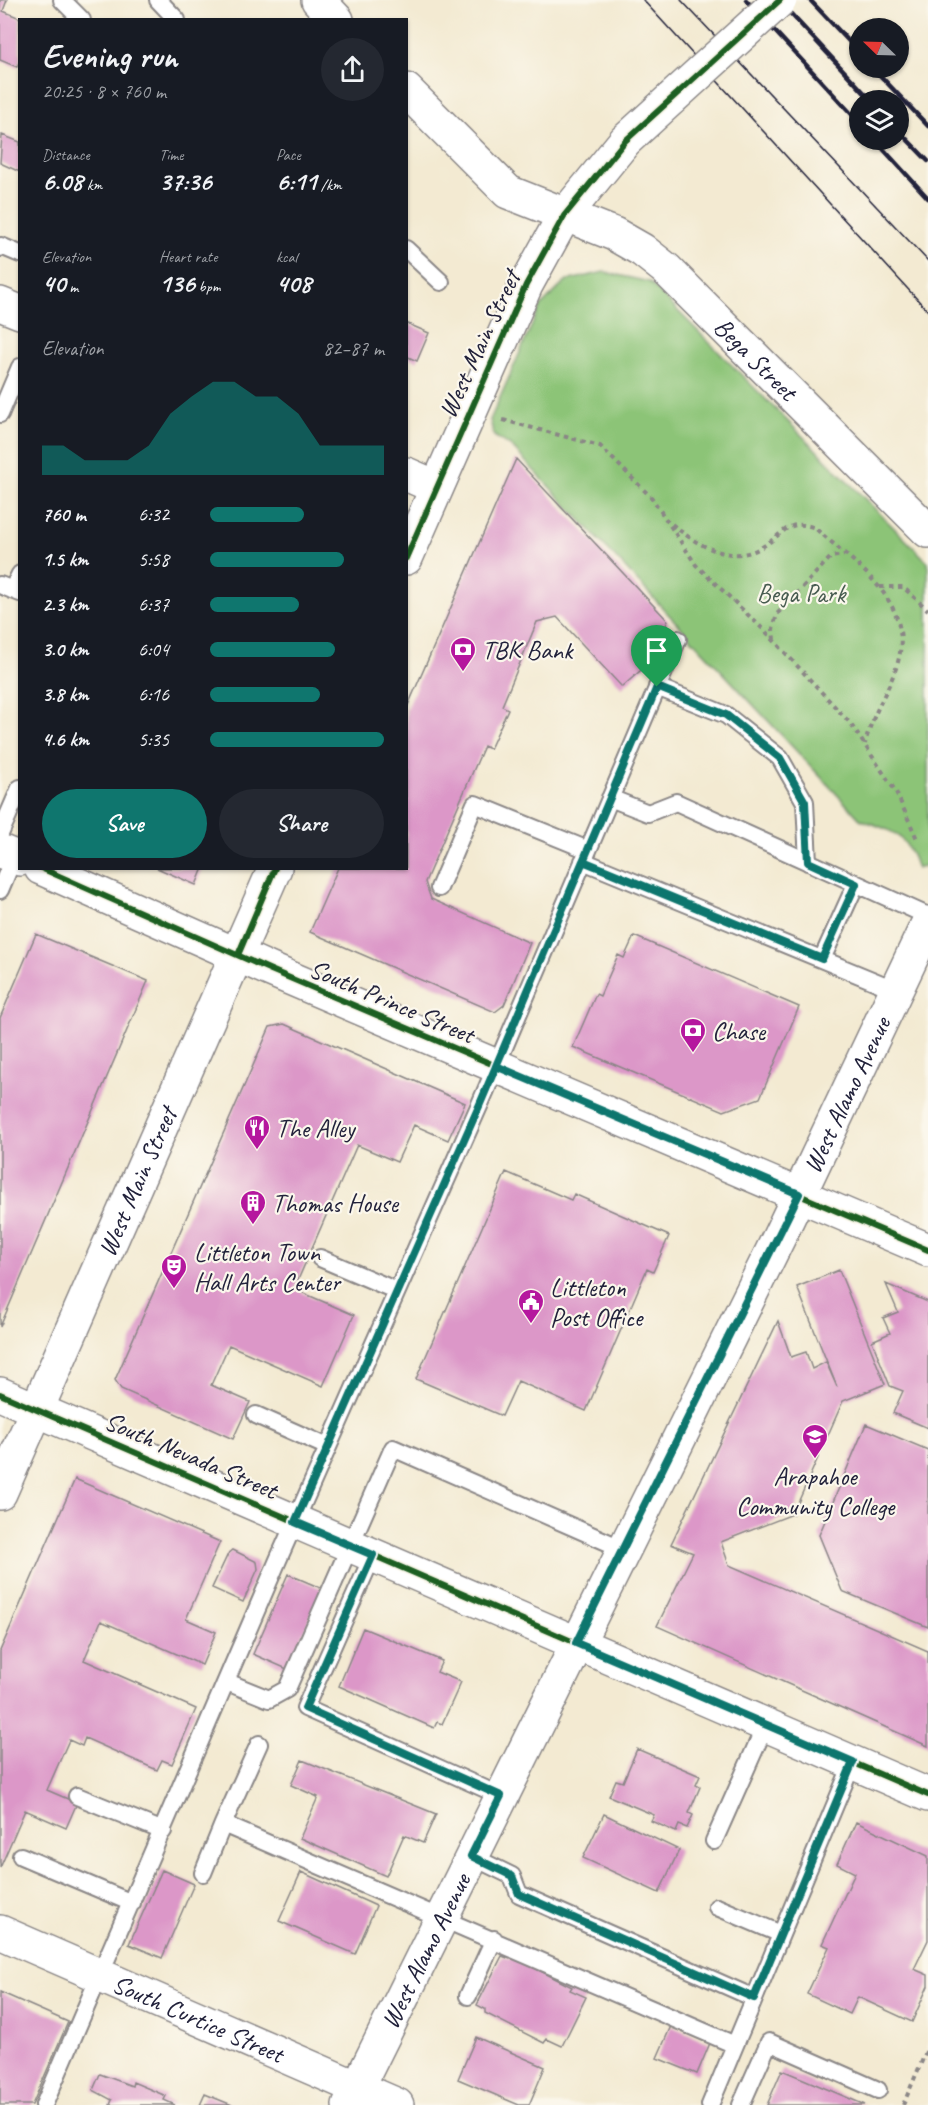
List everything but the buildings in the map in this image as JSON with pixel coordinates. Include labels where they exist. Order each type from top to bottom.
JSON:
[{"type":"street","points":[[318,0],[335,18]]},
{"type":"street","name":"West Main Street","points":[[408,553],[526,285],[564,216],[625,141],[780,0]]},
{"type":"street","name":"Bega Street","points":[[411,102],[508,192],[614,234],[642,249],[666,269],[928,531]]},
{"type":"street","points":[[0,304],[18,311]]},
{"type":"street","points":[[408,475],[436,487]]},
{"type":"street","name":"South Prince Street","points":[[52,870],[238,956],[928,1250]]},
{"type":"street","name":"West Main Street","points":[[0,1493],[238,956],[273,870]]},
{"type":"street","name":"West Alamo Avenue","points":[[353,2096],[926,933]]},
{"type":"street","name":"South Nevada Street","points":[[0,1395],[928,1795]]},
{"type":"street","name":"South Curtice Street","points":[[0,1932],[101,1976],[353,2096],[397,2105]]},
{"type":"lane","points":[[62,0],[77,17]]},
{"type":"lane","points":[[158,0],[175,18]]},
{"type":"lane","points":[[0,247],[18,253]]},
{"type":"lane","points":[[408,251],[441,282]]},
{"type":"lane","points":[[0,414],[18,372]]},
{"type":"lane","points":[[44,2105],[295,1522],[496,1066],[678,639]]},
{"type":"lane","points":[[657,687],[726,715],[780,758],[805,802],[808,862]]},
{"type":"lane","points":[[610,798],[648,813],[675,802],[856,884],[926,933]]},
{"type":"lane","points":[[439,888],[475,804],[586,856],[896,990]]},
{"type":"lane","points":[[0,890],[18,870]]},
{"type":"lane","points":[[822,959],[856,884]]},
{"type":"lane","points":[[320,1258],[397,1291]]},
{"type":"lane","points":[[256,1415],[328,1447]]},
{"type":"lane","points":[[501,1796],[305,1708],[361,1550],[393,1448],[623,1549]]},
{"type":"lane","points":[[227,1682],[269,1700],[287,1689],[361,1550]]},
{"type":"lane","points":[[714,1841],[766,1724]]},
{"type":"lane","points":[[203,1873],[259,1744]]},
{"type":"lane","points":[[710,2105],[853,1762]]},
{"type":"lane","points":[[76,1796],[163,1831]]},
{"type":"lane","points":[[223,1824],[735,2045]]},
{"type":"lane","points":[[21,1856],[132,1903]]},
{"type":"lane","points":[[471,1856],[512,1876],[519,1894],[754,1998]]},
{"type":"lane","points":[[717,1907],[781,1934]]},
{"type":"lane","points":[[468,1996],[494,1940]]},
{"type":"lane","points":[[741,2105],[769,2042],[878,2090]]},
{"type":"path","points":[[496,417],[523,427],[600,446],[652,498],[696,565],[774,641],[850,723],[896,792],[918,841]]},
{"type":"path","points":[[667,520],[702,545],[718,552],[737,554],[761,548],[792,525],[803,523],[815,528],[879,587],[897,617],[901,636],[901,653],[869,726],[864,745]]},
{"type":"path","points":[[774,641],[773,629],[777,614],[831,557],[846,555]]},
{"type":"path","points":[[879,587],[903,587],[928,610]]},
{"type":"path","points":[[903,2105],[928,2047]]},
{"type":"green space","name":"Bega Park","points":[[604,272],[649,282],[928,562],[928,864],[917,869],[903,840],[890,831],[860,819],[512,447],[494,436],[490,420],[540,307],[566,281]]},
{"type":"tram line","points":[[643,0],[928,311]]},
{"type":"tram line","points":[[681,0],[928,261]]},
{"type":"railway","points":[[746,0],[849,111]]},
{"type":"railway","points":[[778,0],[862,90]]},
{"type":"railway","points":[[810,0],[849,41]]},
{"type":"railway","points":[[882,78],[928,126]]},
{"type":"railway","points":[[909,141],[928,161]]},
{"type":"railway","points":[[884,150],[928,198]]},
{"type":"cycle path","points":[[408,553],[526,285],[564,216],[625,141],[780,0]]},
{"type":"cycle path","points":[[46,870],[271,970],[928,1250]]},
{"type":"cycle path","points":[[238,955],[274,870]]},
{"type":"cycle path","points":[[0,1394],[928,1795]]},
{"type":"place","name":"TBK Bank","points":[[463,673]]},
{"type":"place","name":"Chase","points":[[693,1054]]},
{"type":"place","name":"The Alley","points":[[257,1151]]},
{"type":"place","name":"Thomas House","points":[[253,1226]]},
{"type":"place","name":"Littleton Town Hall Arts Center","points":[[174,1290]]},
{"type":"place","name":"Littleton Post Office","points":[[531,1325]]},
{"type":"place","name":"Arapahoe Community College","points":[[815,1460]]},
{"type":"route","points":[[657,687],[583,861],[549,942],[515,1023],[496,1066],[480,1104],[295,1522],[373,1555],[305,1708],[501,1796],[471,1856],[512,1876],[519,1894],[754,1998],[853,1762],[576,1643],[799,1194],[496,1066],[583,861],[822,959],[856,884],[808,862],[805,802],[780,758],[726,715],[657,687]]}]
